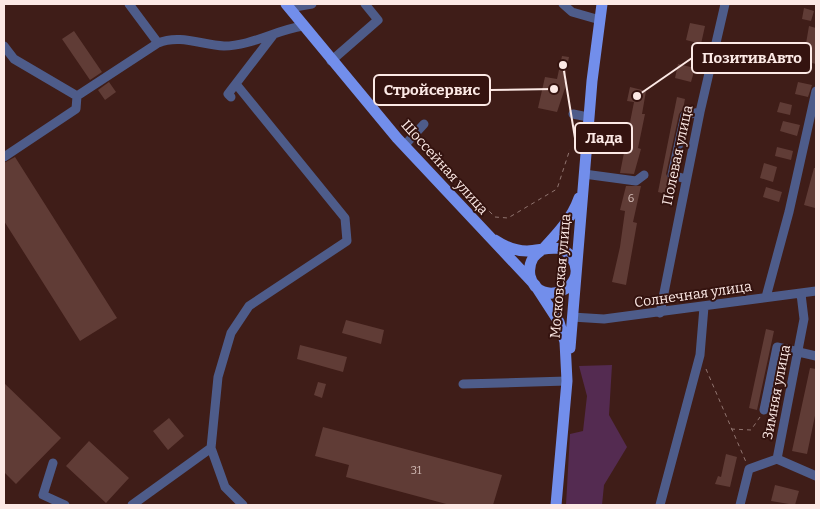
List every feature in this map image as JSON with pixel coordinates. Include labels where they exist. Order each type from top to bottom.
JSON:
[{"type":"main road","name":"Московская улица","points":[[567,381],[588,117],[602,4]]},
{"type":"main road","name":"Шоссейная улица","points":[[288,6],[302,26],[404,146],[534,285],[563,332],[567,381],[556,505]]},
{"type":"main road","name":"Московская улица","points":[[534,285],[530,275],[530,264],[536,254],[543,250],[562,229],[573,211],[584,174]]},
{"type":"main road","name":"Шоссейная улица","points":[[487,235],[517,250],[543,250]]},
{"type":"main road","points":[[534,285],[544,292],[562,292],[572,284],[576,273],[572,259],[564,251],[554,247],[543,250]]},
{"type":"street","points":[[130,4],[158,43]]},
{"type":"street","points":[[288,6],[312,4]]},
{"type":"street","points":[[331,61],[378,20],[365,4]]},
{"type":"street","points":[[563,4],[572,12],[600,20]]},
{"type":"street","name":"Полевая улица","points":[[660,313],[700,112],[725,4]]},
{"type":"street","points":[[77,96],[158,43],[179,39],[224,46],[244,43],[302,26]]},
{"type":"street","points":[[231,97],[228,94],[274,34]]},
{"type":"street","points":[[4,46],[14,59],[77,96]]},
{"type":"street","points":[[236,84],[345,218],[347,242],[249,306],[230,333],[218,377],[211,448],[225,487],[244,505]]},
{"type":"street","points":[[766,297],[789,212],[816,91]]},
{"type":"street","points":[[4,157],[76,109],[77,96]]},
{"type":"street","points":[[686,179],[672,174],[685,115],[700,112]]},
{"type":"street","points":[[573,114],[588,117]]},
{"type":"street","points":[[404,146],[424,124]]},
{"type":"street","points":[[584,174],[636,181],[644,174]]},
{"type":"street","name":"Солнечная улица","points":[[572,317],[604,320],[816,291]]},
{"type":"street","name":"Зимняя улица","points":[[749,469],[777,459],[804,319],[801,294]]},
{"type":"street","points":[[660,505],[700,355],[704,307]]},
{"type":"street","points":[[764,410],[777,347],[816,356]]},
{"type":"street","points":[[463,384],[567,381]]},
{"type":"street","points":[[132,505],[211,448]]},
{"type":"street","points":[[777,459],[816,476]]},
{"type":"street","points":[[53,463],[44,495],[65,505]]},
{"type":"street","points":[[740,505],[749,469]]},
{"type":"path","points":[[478,200],[495,217],[508,218],[527,208],[557,189],[570,149]]},
{"type":"path","points":[[700,355],[749,469]]},
{"type":"path","points":[[731,428],[751,430],[764,410]]},
{"type":"shaded area","points":[[612,365],[609,415],[627,447],[604,485],[602,505],[566,505],[570,434],[583,431],[587,396],[579,366]]},
{"type":"building","points":[[804,8],[814,11],[811,21],[802,19]]},
{"type":"building","points":[[690,23],[705,26],[701,44],[686,40]]},
{"type":"building","points":[[809,26],[816,28],[816,64],[803,61]]},
{"type":"building","points":[[74,31],[102,72],[90,80],[62,39]]},
{"type":"building","points":[[562,56],[569,57],[564,81],[567,82],[557,112],[538,108],[545,77],[557,79]]},
{"type":"building","points":[[678,64],[695,68],[691,82],[675,78]]},
{"type":"building","points":[[109,82],[116,92],[105,100],[98,90]]},
{"type":"building","points":[[798,82],[812,85],[808,97],[795,94]]},
{"type":"building","points":[[630,87],[646,91],[642,114],[645,114],[638,148],[641,149],[634,174],[620,173],[634,102],[627,101]]},
{"type":"building","points":[[677,97],[685,99],[683,109],[679,114],[666,174],[669,180],[666,194],[658,192]]},
{"type":"building","points":[[780,102],[792,105],[790,115],[777,112]]},
{"type":"building","points":[[783,121],[800,125],[797,136],[780,131]]},
{"type":"building","points":[[777,147],[793,151],[791,160],[775,156]]},
{"type":"building","points":[[15,157],[117,318],[80,341],[4,221],[4,163]]},
{"type":"building","points":[[764,163],[777,167],[773,182],[760,178]]},
{"type":"building","points":[[814,168],[816,168],[815,208],[804,205]]},
{"type":"building","points":[[626,186],[641,186],[633,222],[637,223],[626,285],[612,282],[620,247],[625,211],[620,210]]},
{"type":"building","points":[[766,187],[782,192],[779,202],[763,197]]},
{"type":"building","points":[[346,320],[384,330],[381,344],[342,333]]},
{"type":"building","points":[[766,329],[774,331],[757,410],[749,408]]},
{"type":"building","points":[[300,345],[347,357],[343,372],[297,359]]},
{"type":"building","points":[[810,368],[816,369],[816,411],[807,454],[792,451]]},
{"type":"building","points":[[318,382],[326,384],[322,398],[314,395]]},
{"type":"building","points":[[4,383],[61,438],[16,484],[4,472]]},
{"type":"building","points":[[169,418],[184,436],[168,450],[153,431]]},
{"type":"building","points":[[323,427],[502,475],[493,505],[450,505],[346,477],[349,465],[315,456]]},
{"type":"building","points":[[89,441],[129,478],[106,503],[66,466]]},
{"type":"building","points":[[726,454],[737,457],[730,487],[715,484],[718,476],[721,477]]},
{"type":"building","points":[[775,485],[799,491],[795,505],[771,501]]},
{"type":"place","name":"Лада","points":[[563,65]]},
{"type":"place","name":"Стройсервис","points":[[554,89]]},
{"type":"place","name":"ПозитивАвто","points":[[637,96]]}]
